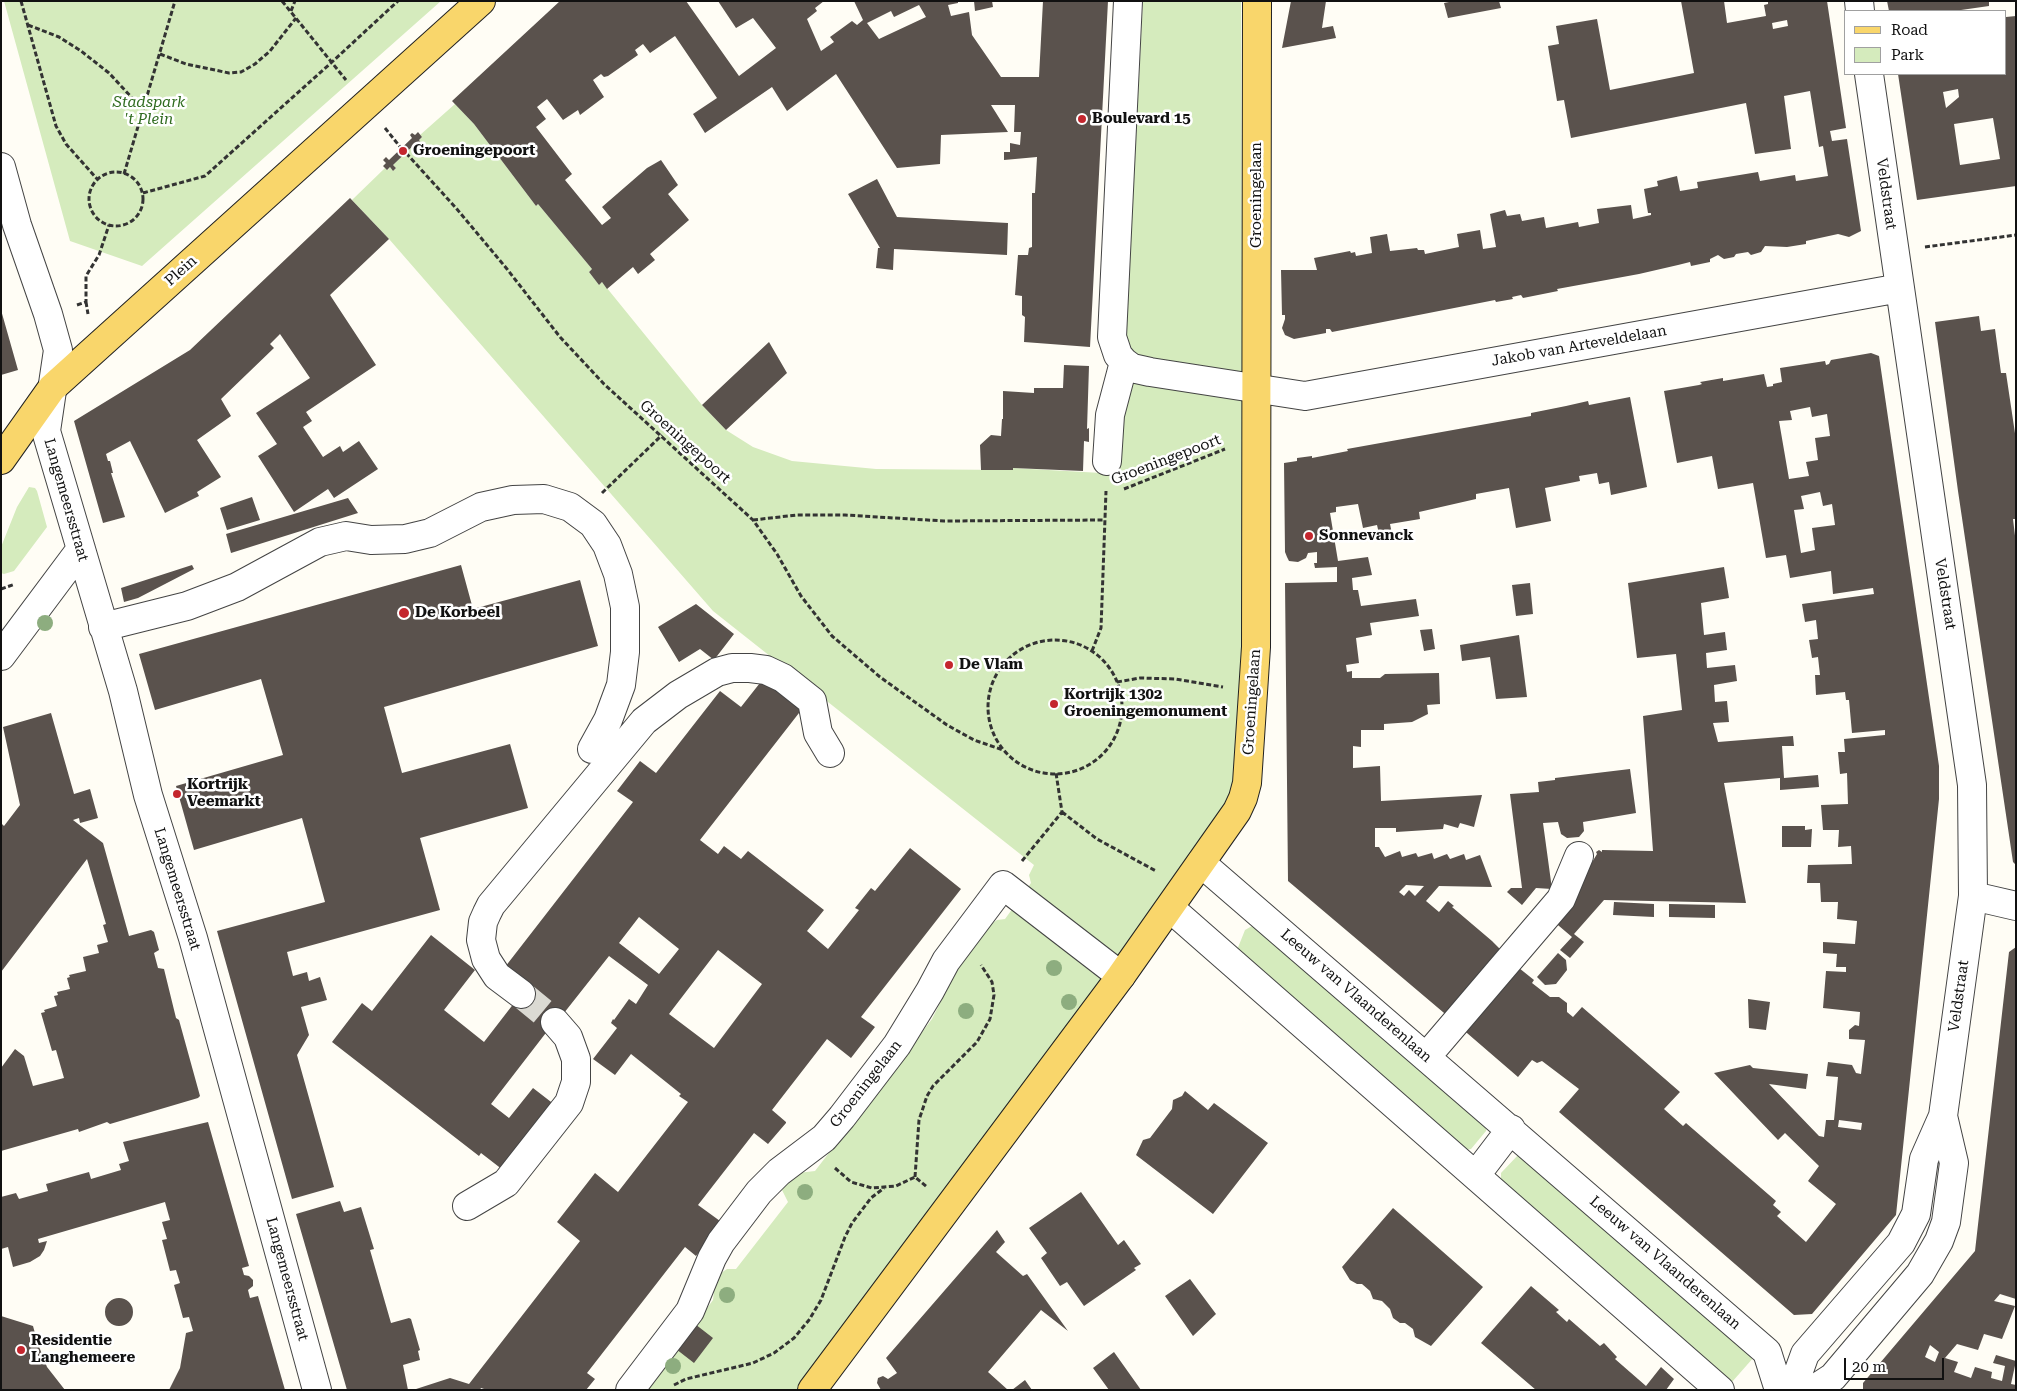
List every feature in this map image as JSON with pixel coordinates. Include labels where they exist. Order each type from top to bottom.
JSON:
[{"type":"main road","name":"Plein","points":[[1,460],[52,388],[481,1]]},
{"type":"main road","name":"Groeningelaan","points":[[812,1390],[1121,976],[1237,811],[1243,798],[1247,783],[1256,647],[1257,1]]},
{"type":"street","points":[[1128,1],[1112,337],[1118,355],[1132,368],[1257,389]]},
{"type":"street","name":"Veldstraat","points":[[1792,1390],[1805,1354],[1901,1243],[1916,1214],[1924,1160],[1943,1116],[1973,896],[1972,785],[1869,75]]},
{"type":"street","points":[[1,167],[17,225],[48,314],[58,350],[52,388]]},
{"type":"street","name":"Jakob van Arteveldelaan","points":[[1257,389],[1305,396],[1900,288]]},
{"type":"street","points":[[1107,461],[1110,415],[1124,362]]},
{"type":"street","name":"Langemeersstraat","points":[[52,388],[46,431],[123,691],[148,795],[195,946],[317,1390]]},
{"type":"street","points":[[103,627],[187,606],[237,587],[320,542],[346,536],[371,540],[405,539],[430,532],[481,507],[513,500],[544,499],[570,507],[593,524],[607,545],[618,574],[625,606],[625,652],[621,685],[608,720],[592,748]]},
{"type":"street","points":[[1,656],[81,549]]},
{"type":"street","points":[[521,994],[498,976],[486,959],[481,940],[483,922],[487,913],[491,905],[644,721],[678,695],[717,672],[732,668],[766,670],[783,678],[812,701],[818,733],[830,753]]},
{"type":"street","points":[[1427,1056],[1561,899],[1579,856]]},
{"type":"street","name":"Leeuw van Vlaanderenlaan","points":[[1201,863],[1427,1056],[1767,1352],[1779,1390]]},
{"type":"street","points":[[1003,885],[1121,976]]},
{"type":"street","name":"Groeningelaan","points":[[630,1390],[690,1311],[712,1258],[726,1234],[759,1192],[779,1172],[816,1144],[842,1117],[897,1045],[957,945],[1003,885]]},
{"type":"street","points":[[1973,896],[2016,906]]},
{"type":"street","points":[[1177,897],[1476,1175],[1720,1390]]},
{"type":"street","points":[[467,1206],[506,1183],[569,1103],[576,1082],[576,1059],[568,1037],[555,1022]]},
{"type":"street","name":"Veldstraat","points":[[1813,1390],[1834,1377],[1920,1274],[1939,1241],[1946,1222],[1954,1163],[1943,1116]]},
{"type":"street","points":[[1476,1175],[1511,1129]]},
{"type":"street","points":[[1916,1214],[1946,1222]]},
{"type":"path","points":[[21,1],[56,126],[66,144],[98,180]]},
{"type":"path","points":[[124,174],[175,1]]},
{"type":"path","points":[[282,1],[332,62]]},
{"type":"path","points":[[291,11],[295,1]]},
{"type":"path","points":[[143,193],[205,176],[398,1]]},
{"type":"path","points":[[160,54],[186,64],[228,73],[241,72],[255,64],[270,50],[296,18]]},
{"type":"path","points":[[28,25],[59,37],[81,51],[102,67],[134,100],[145,104]]},
{"type":"path","name":"Groeningepoort","points":[[406,153],[508,269],[560,337],[604,384],[753,520],[777,554],[801,596],[832,636],[880,677],[947,725],[974,740],[1004,750]]},
{"type":"path","points":[[115,172],[124,174],[136,181],[143,193],[142,209],[132,222],[125,225],[109,225],[96,216],[89,201],[90,193],[98,180],[106,174],[115,172]]},
{"type":"path","points":[[48,314],[86,302],[86,276],[99,255],[109,225]]},
{"type":"path","points":[[1895,251],[2016,234]]},
{"type":"path","points":[[570,507],[595,499],[662,435]]},
{"type":"path","name":"Groeningepoort","points":[[1124,489],[1256,437]]},
{"type":"path","name":"Groeningepoort","points":[[1092,651],[1101,628],[1105,496],[1114,492]]},
{"type":"path","points":[[753,520],[797,515],[845,515],[944,521],[1104,520]]},
{"type":"path","name":"Groeningepoort","points":[[1063,640],[1085,646],[1102,658],[1114,674],[1121,693],[1122,713],[1117,732],[1108,749],[1093,762],[1075,770],[1056,774],[1036,771],[1018,763],[1004,750],[992,730],[988,708],[991,685],[1002,665],[1019,650],[1040,641],[1063,640]]},
{"type":"path","points":[[1116,682],[1140,678],[1175,679],[1253,693]]},
{"type":"path","points":[[1056,774],[1062,812],[1177,897]]},
{"type":"path","points":[[1003,885],[1062,812]]},
{"type":"path","points":[[915,1177],[919,1120],[927,1096],[934,1086],[977,1042],[990,1019],[993,1007],[992,982],[980,963],[957,945]]},
{"type":"path","points":[[816,1144],[842,1175],[851,1182],[872,1188],[884,1188],[896,1186],[915,1177]]},
{"type":"path","points":[[915,1177],[949,1204]]},
{"type":"path","points":[[666,1388],[686,1379],[753,1363],[774,1353],[794,1338],[809,1320],[821,1300],[852,1223],[871,1198],[884,1188]]},
{"type":"green space","name":"Stadspark 't Plein","points":[[4,1],[441,1],[142,266],[70,241]]},
{"type":"green space","points":[[1143,1],[1241,1],[1243,648],[1233,780],[1228,797],[1221,815],[804,1390],[648,1390],[649,1386],[713,1300],[715,1282],[721,1273],[727,1269],[736,1269],[788,1202],[782,1190],[798,1173],[815,1171],[932,1019],[955,968],[987,927],[997,920],[1005,919],[1031,883],[1029,875],[1034,865],[713,611],[389,239],[352,200],[385,168],[388,170],[390,167],[393,171],[396,168],[393,165],[416,143],[419,146],[422,144],[419,140],[422,137],[420,135],[455,104],[474,124],[536,206],[538,204],[592,269],[589,272],[599,285],[602,282],[702,405],[726,430],[753,447],[792,461],[876,469],[1012,470],[1013,468],[1119,474]]},
{"type":"green space","points":[[29,487],[35,488],[37,491],[47,527],[14,571],[4,574],[1,573],[1,547],[17,507]]},
{"type":"green space","points":[[1252,926],[1260,926],[1487,1124],[1486,1131],[1471,1149],[1465,1150],[1235,955],[1245,930]]},
{"type":"green space","points":[[1519,1154],[1754,1357],[1732,1382],[1501,1183],[1501,1173]]},
{"type":"building","points":[[560,1],[686,1],[739,76],[776,48],[753,18],[736,28],[718,1],[824,1],[815,8],[817,11],[807,19],[821,51],[834,42],[830,37],[852,21],[857,25],[863,20],[854,1],[958,1],[958,3],[948,5],[951,16],[969,12],[972,35],[1001,77],[1039,77],[1043,1],[1108,1],[1090,347],[1024,342],[1025,317],[1022,315],[1022,296],[1015,295],[1018,255],[1028,255],[1029,248],[1032,247],[1032,193],[1035,193],[1037,157],[1004,160],[1004,152],[1010,152],[1010,143],[1020,145],[1021,132],[1014,132],[1015,105],[991,105],[1008,132],[941,135],[940,164],[897,168],[836,74],[787,111],[772,87],[705,133],[693,114],[717,98],[675,36],[650,53],[643,44],[635,50],[638,55],[608,76],[604,77],[601,74],[593,80],[604,97],[580,115],[578,110],[563,120],[547,99],[537,107],[546,119],[536,127],[572,174],[565,180],[602,225],[611,218],[602,207],[647,168],[661,160],[678,185],[668,194],[689,220],[650,254],[655,260],[638,274],[633,267],[607,289],[602,282],[599,285],[589,272],[592,269],[538,204],[536,206],[474,124],[452,101]],"holes":[[[919,5],[926,17],[879,39],[867,23],[891,11],[894,17]]]},
{"type":"building","points":[[974,1],[992,1],[993,7],[975,11]]},
{"type":"building","points":[[1291,1],[1326,1],[1322,28],[1333,26],[1336,38],[1282,48]]},
{"type":"building","points":[[1454,1],[1499,1],[1501,8],[1448,18],[1444,3]]},
{"type":"building","points":[[1681,1],[1724,1],[1727,23],[1766,16],[1764,5],[1768,4],[1768,1],[1827,1],[1846,128],[1830,131],[1832,141],[1847,139],[1861,231],[1849,237],[1838,234],[1806,241],[1806,244],[1787,247],[1765,246],[1761,252],[1751,255],[1748,252],[1724,259],[1718,255],[1710,259],[1710,262],[1691,266],[1690,262],[1639,274],[1557,289],[1558,291],[1523,298],[1521,295],[1512,297],[1513,299],[1496,302],[1495,300],[1332,332],[1330,329],[1326,329],[1326,333],[1294,339],[1285,335],[1282,328],[1285,315],[1282,315],[1281,270],[1317,270],[1314,258],[1350,251],[1351,253],[1355,252],[1356,256],[1372,253],[1370,237],[1387,234],[1390,251],[1417,248],[1418,250],[1424,250],[1425,254],[1459,247],[1457,234],[1480,230],[1483,249],[1496,247],[1490,214],[1505,210],[1507,216],[1520,214],[1522,221],[1544,217],[1546,228],[1578,222],[1579,227],[1599,223],[1597,209],[1631,205],[1633,219],[1651,215],[1651,213],[1648,213],[1644,189],[1658,186],[1657,181],[1677,176],[1680,191],[1698,188],[1697,182],[1758,172],[1760,181],[1795,175],[1796,181],[1828,176],[1823,146],[1819,147],[1810,91],[1784,96],[1791,149],[1755,154],[1746,103],[1571,138],[1564,100],[1557,101],[1548,46],[1559,44],[1556,26],[1597,19],[1610,90],[1694,73]],"holes":[[[1787,20],[1788,26],[1773,29],[1772,23]]]},
{"type":"building","points":[[1887,1],[1989,1],[1989,6],[1961,10],[1889,10]]},
{"type":"building","points":[[2016,16],[2016,186],[1917,200],[1898,75],[2007,75],[2007,17]],"holes":[[[1958,89],[1959,97],[1946,108],[1943,92]],[[1993,118],[2000,159],[1960,165],[1954,124]]]},
{"type":"building","points":[[418,132],[422,137],[419,140],[422,144],[419,146],[416,143],[393,165],[396,168],[393,171],[390,167],[387,170],[383,166],[386,163],[383,160],[386,157],[389,160],[412,138],[410,135],[412,133],[415,135]]},
{"type":"building","points":[[877,179],[897,217],[1008,223],[1007,255],[894,249],[893,270],[876,268],[878,248],[880,248],[848,194]]},
{"type":"building","points":[[350,198],[389,239],[330,295],[376,365],[306,412],[312,421],[303,427],[323,457],[340,446],[343,452],[359,441],[378,469],[334,498],[328,489],[294,512],[258,456],[277,444],[256,413],[310,378],[280,334],[270,344],[274,348],[221,399],[231,416],[197,440],[221,477],[197,492],[199,496],[165,513],[130,441],[106,454],[108,461],[110,461],[113,473],[111,473],[125,517],[103,523],[74,421],[190,350]]},
{"type":"building","points":[[1,310],[18,370],[1,375]]},
{"type":"building","points":[[1979,316],[1981,331],[1995,329],[2001,373],[2006,373],[2016,440],[2016,519],[2013,519],[2016,544],[2016,865],[2013,862],[1935,322]]},
{"type":"building","points":[[769,342],[787,373],[726,430],[702,405]]},
{"type":"building","points":[[1871,353],[1879,356],[1939,766],[1939,799],[1896,1215],[1812,1314],[1794,1315],[1559,1112],[1579,1089],[1542,1061],[1537,1063],[1532,1060],[1518,1077],[1460,1027],[1514,964],[1534,980],[1532,983],[1550,997],[1559,997],[1567,1003],[1567,1012],[1573,1017],[1582,1007],[1680,1092],[1664,1109],[1683,1126],[1686,1123],[1776,1201],[1773,1205],[1781,1212],[1777,1216],[1806,1242],[1836,1204],[1808,1181],[1819,1166],[1785,1133],[1778,1140],[1714,1073],[1750,1065],[1753,1068],[1808,1074],[1806,1089],[1769,1084],[1819,1136],[1824,1137],[1826,1120],[1834,1120],[1838,1077],[1826,1076],[1828,1062],[1852,1065],[1856,1073],[1861,1074],[1865,1040],[1849,1039],[1849,1030],[1855,1025],[1859,1026],[1860,1012],[1823,1008],[1826,971],[1846,972],[1846,967],[1836,967],[1837,954],[1823,953],[1823,942],[1855,944],[1857,921],[1837,919],[1838,902],[1821,902],[1820,883],[1807,883],[1808,865],[1852,864],[1851,846],[1838,847],[1839,830],[1823,830],[1821,805],[1848,804],[1847,773],[1840,774],[1838,752],[1845,752],[1844,739],[1885,735],[1885,730],[1852,733],[1849,700],[1846,700],[1845,692],[1816,695],[1815,675],[1820,675],[1818,657],[1812,658],[1809,640],[1818,639],[1816,620],[1805,622],[1802,604],[1874,594],[1873,588],[1833,594],[1831,571],[1790,578],[1786,555],[1766,558],[1753,483],[1718,489],[1712,456],[1677,463],[1664,391],[1699,385],[1702,384],[1700,382],[1723,378],[1723,381],[1764,374],[1767,387],[1773,386],[1773,384],[1782,382],[1780,368],[1825,361],[1826,365],[1831,360]],"holes":[[[1810,407],[1812,417],[1827,414],[1830,436],[1815,438],[1818,460],[1806,462],[1809,476],[1789,479],[1779,421],[1792,420],[1790,411]],[[1820,492],[1823,506],[1832,504],[1835,525],[1812,528],[1815,550],[1801,553],[1794,510],[1804,509],[1801,496]],[[1839,1120],[1862,1123],[1861,1130],[1838,1127]]]},
{"type":"building","points":[[1064,365],[1089,366],[1087,429],[1089,428],[1089,442],[1084,441],[1083,471],[1013,468],[1013,470],[981,470],[980,445],[991,435],[1001,436],[1003,391],[1034,393],[1034,388],[1063,388]]},
{"type":"building","points":[[1630,397],[1647,487],[1611,495],[1609,482],[1599,484],[1597,473],[1579,476],[1580,481],[1545,488],[1551,521],[1516,528],[1509,488],[1476,494],[1476,499],[1419,512],[1420,519],[1390,524],[1392,534],[1380,538],[1377,525],[1363,528],[1358,504],[1336,507],[1336,512],[1330,513],[1338,561],[1368,557],[1372,575],[1352,578],[1353,590],[1358,590],[1361,606],[1416,599],[1419,616],[1370,623],[1372,635],[1356,638],[1359,663],[1346,665],[1347,672],[1352,671],[1352,678],[1380,678],[1385,674],[1439,673],[1440,704],[1427,705],[1428,714],[1412,722],[1384,724],[1384,730],[1361,730],[1361,747],[1353,746],[1353,768],[1380,766],[1381,801],[1482,795],[1474,827],[1460,823],[1458,828],[1444,824],[1443,829],[1396,832],[1396,828],[1375,828],[1375,847],[1379,847],[1385,857],[1400,851],[1402,857],[1416,853],[1418,857],[1432,853],[1434,859],[1447,854],[1450,859],[1464,854],[1466,860],[1480,855],[1492,887],[1439,886],[1426,901],[1439,912],[1448,901],[1454,906],[1452,907],[1505,954],[1450,1018],[1288,881],[1285,583],[1337,582],[1337,567],[1315,568],[1314,563],[1317,563],[1317,552],[1308,553],[1306,558],[1298,562],[1289,561],[1285,552],[1284,463],[1297,461],[1297,458],[1312,456],[1312,458],[1348,451],[1347,449],[1531,416],[1531,413],[1588,401],[1589,405]],"holes":[[[1406,885],[1424,886],[1415,896],[1409,890],[1404,896],[1399,892]]]},
{"type":"building","points":[[252,497],[260,520],[227,530],[220,508]]},
{"type":"building","points":[[348,498],[358,513],[231,553],[226,534]]},
{"type":"building","points":[[192,565],[194,569],[138,598],[124,602],[121,588]]},
{"type":"building","points":[[461,565],[473,609],[580,580],[598,646],[384,707],[402,773],[510,744],[528,808],[420,838],[440,910],[287,952],[293,976],[307,972],[309,981],[320,977],[327,1000],[301,1007],[309,1035],[297,1055],[334,1187],[292,1199],[217,931],[325,902],[302,818],[194,850],[176,786],[283,755],[261,679],[155,710],[139,654]]},
{"type":"building","points":[[1724,567],[1729,598],[1701,603],[1704,635],[1725,632],[1727,650],[1706,653],[1707,668],[1735,665],[1737,681],[1714,685],[1715,702],[1727,701],[1729,722],[1713,723],[1718,742],[1793,736],[1794,746],[1782,746],[1784,778],[1818,775],[1819,787],[1780,790],[1780,778],[1724,783],[1746,903],[1604,900],[1574,934],[1584,942],[1570,958],[1560,950],[1572,937],[1552,920],[1570,899],[1597,854],[1596,852],[1599,850],[1602,852],[1602,850],[1653,851],[1643,716],[1682,710],[1676,654],[1637,658],[1628,583]]},
{"type":"building","points":[[1530,583],[1533,614],[1516,616],[1512,585]]},
{"type":"building","points":[[696,604],[734,634],[714,660],[700,649],[679,662],[658,627]]},
{"type":"building","points":[[1432,629],[1435,649],[1424,651],[1420,630]]},
{"type":"building","points":[[1519,635],[1527,697],[1496,699],[1490,657],[1462,661],[1460,645]]},
{"type":"building","points":[[767,674],[806,704],[700,840],[718,854],[724,846],[741,859],[748,851],[824,910],[807,931],[828,949],[859,910],[855,908],[871,888],[875,891],[910,848],[961,889],[861,1017],[875,1027],[851,1058],[827,1039],[772,1110],[786,1123],[768,1144],[754,1133],[698,1205],[720,1221],[720,1225],[696,1256],[685,1247],[587,1373],[595,1379],[586,1390],[487,1390],[481,1388],[480,1390],[413,1390],[450,1378],[469,1384],[580,1241],[557,1222],[595,1173],[618,1192],[688,1102],[679,1096],[681,1094],[631,1054],[615,1075],[593,1059],[617,1028],[611,1023],[613,1019],[629,999],[636,1004],[648,985],[609,956],[564,1013],[562,1012],[491,1104],[509,1118],[533,1088],[555,1105],[503,1170],[481,1153],[479,1156],[332,1042],[362,1003],[372,1011],[431,935],[475,970],[444,1010],[484,1042],[528,985],[505,967],[633,802],[617,791],[640,761],[656,773],[720,691],[741,707]],"holes":[[[639,917],[679,949],[659,974],[619,943]],[[718,950],[762,984],[714,1048],[669,1014]]]},
{"type":"building","points":[[51,713],[74,794],[90,789],[98,818],[80,823],[79,818],[73,820],[103,843],[129,936],[151,930],[154,932],[159,950],[154,953],[158,968],[164,969],[176,1018],[179,1020],[200,1096],[110,1124],[107,1122],[79,1132],[78,1129],[1,1151],[1,1068],[15,1049],[24,1056],[33,1086],[64,1078],[56,1050],[52,1051],[41,1013],[45,1012],[44,1010],[57,1006],[54,996],[58,995],[57,992],[70,989],[67,978],[70,977],[69,975],[86,971],[83,957],[99,953],[97,945],[108,942],[103,925],[106,924],[87,859],[1,972],[1,823],[4,826],[20,805],[3,727]]},
{"type":"building","points":[[1630,769],[1636,813],[1583,822],[1584,831],[1579,837],[1567,838],[1561,834],[1558,822],[1543,823],[1552,889],[1536,888],[1522,905],[1507,892],[1511,888],[1522,888],[1510,794],[1539,792],[1538,782],[1555,780],[1555,778]]},
{"type":"building","points":[[1782,826],[1805,826],[1805,830],[1812,829],[1811,847],[1782,847]]},
{"type":"building","points":[[1614,902],[1654,904],[1654,917],[1613,915]]},
{"type":"building","points":[[1669,904],[1715,905],[1715,918],[1669,917]]},
{"type":"building","points":[[2016,947],[2016,1299],[2000,1294],[1994,1301],[2015,1306],[2002,1339],[1984,1334],[1978,1350],[1957,1344],[1945,1358],[1958,1362],[1954,1372],[1971,1378],[1975,1367],[1992,1372],[1991,1378],[2002,1381],[2005,1366],[1993,1363],[1996,1355],[2016,1361],[2011,1384],[2016,1385],[2016,1390],[1863,1390],[1863,1383],[1975,1251],[2009,952]],"holes":[[[1930,1345],[1939,1352],[1935,1362],[1925,1357]]]},
{"type":"building","points":[[1558,953],[1566,960],[1567,970],[1556,984],[1545,985],[1537,977]]},
{"type":"building","points":[[1748,999],[1770,1002],[1766,1030],[1749,1028]]},
{"type":"building","points":[[1185,1091],[1208,1110],[1214,1103],[1268,1143],[1213,1214],[1136,1155],[1143,1140],[1150,1138],[1172,1109],[1173,1100],[1182,1096]]},
{"type":"building","points":[[208,1122],[249,1266],[242,1268],[244,1275],[249,1276],[253,1280],[253,1286],[248,1290],[250,1298],[258,1296],[285,1390],[169,1390],[180,1368],[186,1333],[193,1331],[189,1317],[183,1318],[174,1285],[180,1283],[176,1270],[170,1271],[162,1240],[167,1239],[162,1222],[170,1220],[165,1202],[38,1239],[39,1243],[47,1241],[40,1256],[30,1262],[13,1267],[8,1247],[1,1249],[1,1197],[16,1193],[19,1199],[48,1191],[46,1184],[89,1172],[91,1179],[121,1170],[119,1164],[129,1161],[123,1142]]},
{"type":"building","points":[[1081,1192],[1118,1245],[1124,1240],[1141,1264],[1134,1268],[1136,1270],[1084,1306],[1067,1282],[1060,1286],[1041,1258],[1047,1253],[1029,1228]]},
{"type":"building","points":[[340,1201],[344,1212],[361,1207],[374,1249],[370,1250],[391,1323],[411,1319],[420,1350],[418,1351],[420,1360],[403,1365],[408,1390],[347,1390],[296,1214]]},
{"type":"building","points":[[1393,1208],[1483,1287],[1431,1346],[1415,1337],[1413,1329],[1405,1323],[1400,1323],[1393,1318],[1390,1309],[1382,1301],[1373,1299],[1370,1291],[1362,1284],[1357,1284],[1350,1280],[1342,1267]]},
{"type":"building","points":[[997,1230],[1005,1242],[996,1252],[1023,1276],[1027,1274],[1068,1331],[1041,1310],[988,1372],[1008,1390],[881,1390],[877,1383],[878,1378],[883,1376],[888,1379],[897,1373],[886,1358]]},
{"type":"building","points":[[1190,1279],[1216,1314],[1193,1336],[1165,1296]]},
{"type":"building","points":[[1531,1286],[1559,1310],[1556,1312],[1567,1322],[1569,1319],[1600,1346],[1604,1343],[1617,1357],[1615,1359],[1646,1386],[1661,1367],[1674,1379],[1666,1390],[1536,1390],[1481,1343]]},
{"type":"building","points":[[119,1298],[129,1302],[133,1312],[129,1322],[119,1326],[109,1322],[105,1312],[109,1302]]},
{"type":"building","name":"Residentie Langhemeere","points":[[1,1316],[33,1326],[47,1367],[65,1390],[1,1390]]},
{"type":"building","points":[[695,1324],[713,1338],[694,1363],[676,1349]]},
{"type":"building","points":[[1114,1352],[1141,1390],[1109,1390],[1093,1368]]},
{"type":"building","points":[[1025,1380],[1032,1390],[1012,1390]]},
{"type":"tunnel","points":[[521,994],[555,1022]]},
{"type":"place","name":"Boulevard 15","points":[[1082,119]]},
{"type":"place","name":"Groeningepoort","points":[[403,151]]},
{"type":"place","name":"Sonnevanck","points":[[1309,536]]},
{"type":"place","name":"De Korbeel","points":[[404,613]]},
{"type":"place","name":"De Vlam","points":[[949,665]]},
{"type":"place","name":"Kortrijk 1302 Groeningemonument","points":[[1054,704]]},
{"type":"place","name":"Kortrijk Veemarkt","points":[[177,794]]},
{"type":"place","name":"Residentie Langhemeere","points":[[21,1350]]}]
